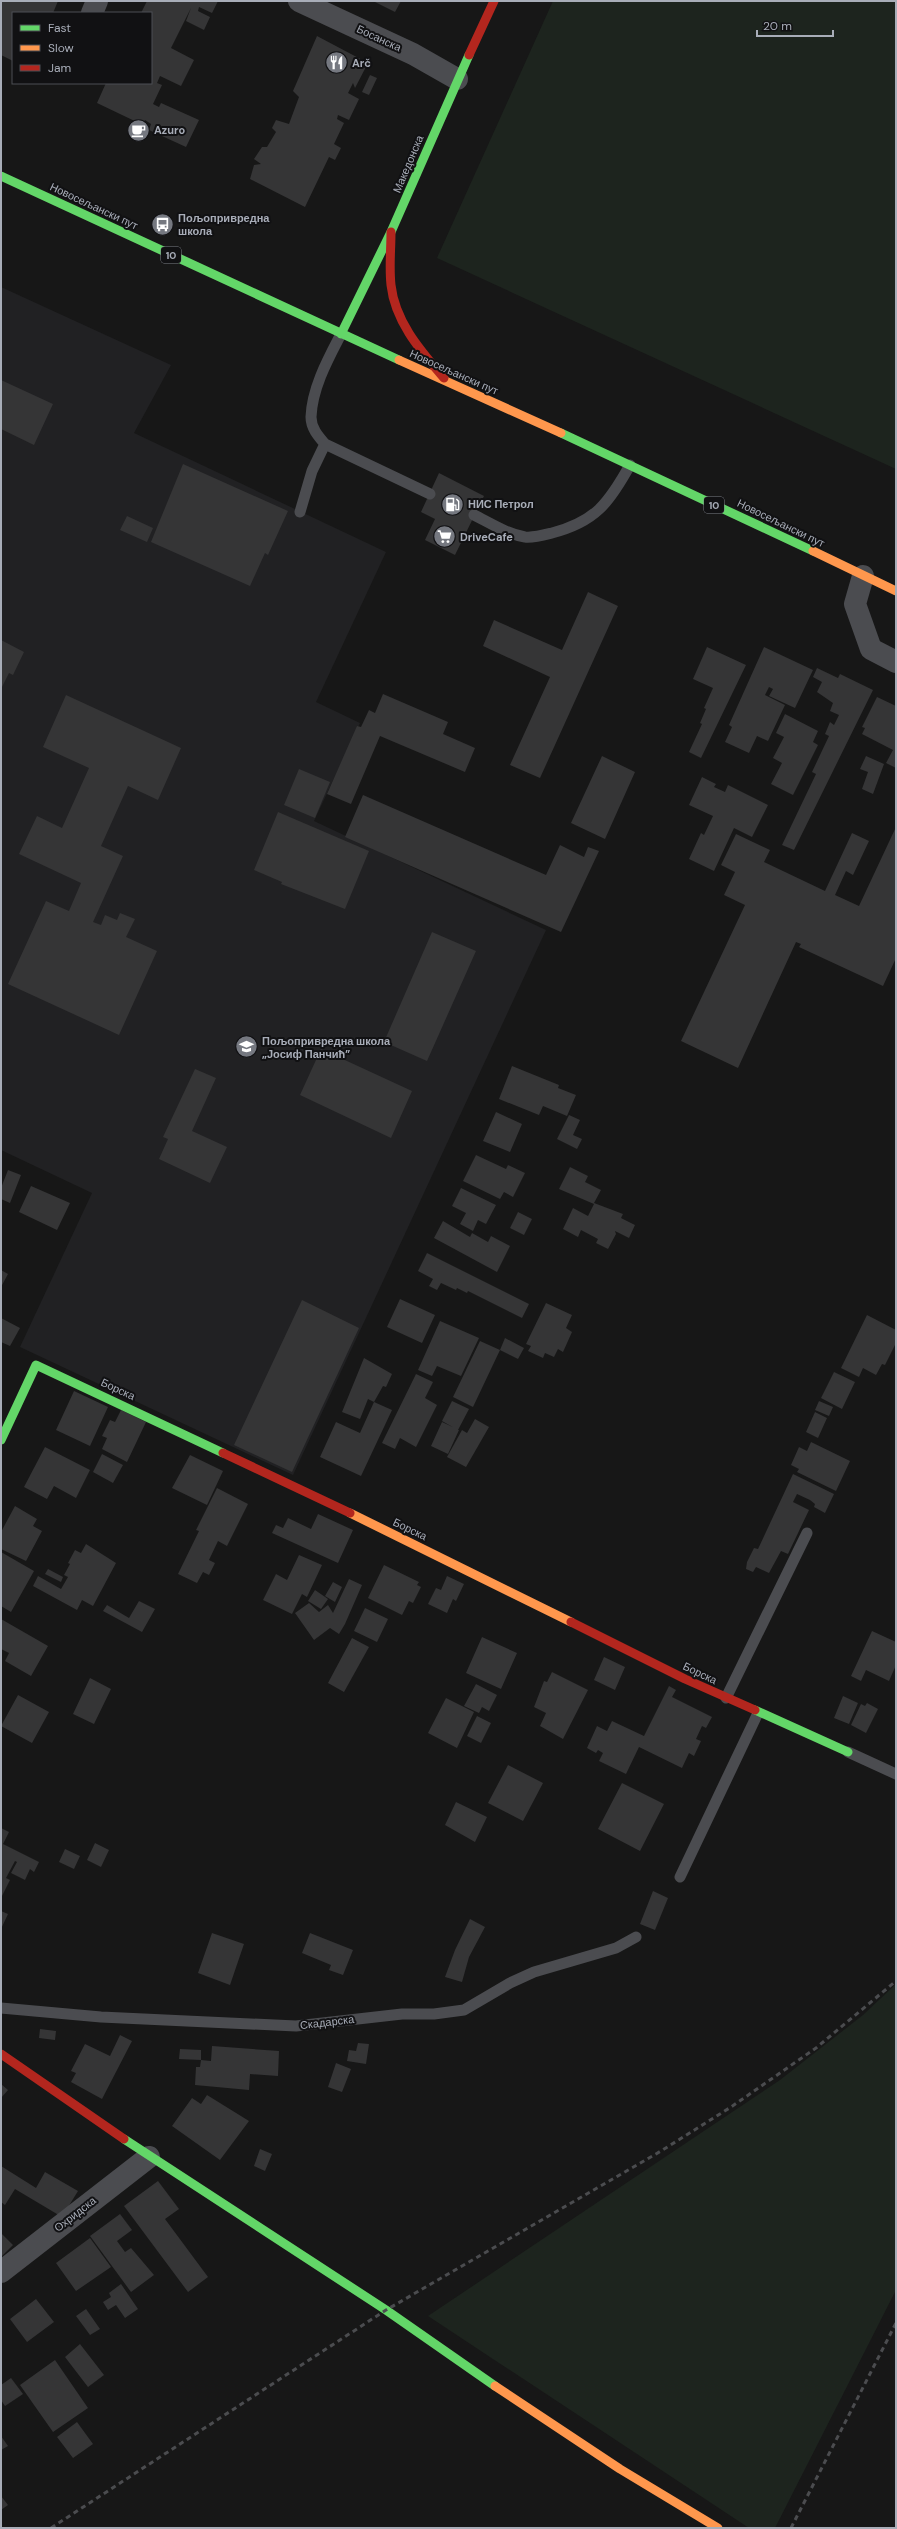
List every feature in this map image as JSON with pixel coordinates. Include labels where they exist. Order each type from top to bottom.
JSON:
[{"type":"street","points":[[92,12],[97,1]]},
{"type":"street","name":"Босанска","points":[[299,1],[413,54],[457,78]]},
{"type":"street","name":"Македонска","points":[[341,334],[391,232],[457,78],[494,1]]},
{"type":"street","name":"Новосељански пут","points":[[1,176],[341,334],[630,465],[896,592]]},
{"type":"street","points":[[391,232],[391,279],[398,312],[410,334],[448,382]]},
{"type":"street","points":[[863,576],[855,604],[871,650],[896,662]]},
{"type":"street","name":"Борска","points":[[1,1440],[36,1365],[295,1486],[726,1698],[848,1752]]},
{"type":"street","points":[[1,2054],[148,2156],[386,2310],[456,2360],[588,2448],[718,2528]]},
{"type":"street","name":"Охридска","points":[[1,2272],[148,2156]]},
{"type":"lane","points":[[341,334],[326,364],[311,417],[318,436],[325,444],[430,494]]},
{"type":"lane","points":[[300,512],[312,471],[325,444]]},
{"type":"lane","points":[[474,515],[511,533],[527,537],[569,528],[585,522],[606,502],[630,465]]},
{"type":"lane","points":[[726,1698],[807,1533]]},
{"type":"lane","points":[[680,1877],[758,1713]]},
{"type":"lane","points":[[848,1752],[896,1774]]},
{"type":"lane","name":"Скадарска","points":[[1,2008],[109,2018],[296,2026],[402,2014],[434,2014],[464,2010],[510,1983],[534,1972],[616,1948],[636,1937]]},
{"type":"shaded area","points":[[553,1],[896,1],[896,469],[437,258]]},
{"type":"shaded area","name":"Пољопривредна школа „Јосиф Панчић”","points":[[1,287],[171,365],[134,433],[386,552],[316,702],[360,723],[314,821],[546,930],[293,1475],[20,1347],[92,1193],[1,1150]]},
{"type":"shaded area","points":[[896,1984],[896,2290],[775,2528],[749,2528],[428,2316],[780,2080],[863,2015]]},
{"type":"building","points":[[2,1],[58,1],[53,12],[12,12],[12,60],[1,55]]},
{"type":"building","points":[[147,1],[218,1],[212,13],[199,7],[198,11],[210,17],[204,30],[186,21],[191,8],[171,48],[194,60],[181,86],[160,76],[157,83],[162,85],[153,104],[159,107],[161,103],[199,120],[186,147],[149,130],[151,124],[145,120],[143,125],[97,103],[106,84],[152,84],[152,12],[142,12]]},
{"type":"building","points":[[373,1],[401,1],[395,12]]},
{"type":"building","points":[[317,36],[368,63],[355,88],[353,83],[348,93],[359,99],[349,120],[338,115],[337,119],[344,123],[334,144],[341,148],[335,160],[329,157],[305,207],[250,179],[254,165],[261,164],[254,159],[262,147],[267,147],[276,132],[272,128],[276,120],[289,124],[299,97],[293,91]]},
{"type":"building","points":[[370,75],[377,78],[369,95],[362,92]]},
{"type":"building","points":[[1,380],[53,404],[34,445],[1,429]]},
{"type":"building","points":[[183,464],[288,511],[268,555],[265,553],[250,586],[151,542]]},
{"type":"building","name":"НИС Петрол","points":[[439,473],[484,496],[455,555],[425,540],[435,519],[421,512]]},
{"type":"building","points":[[127,516],[153,528],[147,542],[120,530]]},
{"type":"building","points":[[588,592],[618,606],[540,778],[510,765],[550,677],[483,646],[494,620],[562,650]]},
{"type":"building","points":[[1,640],[24,652],[13,675],[9,673],[1,689]]},
{"type":"building","points":[[707,647],[746,665],[701,758],[689,752],[702,724],[700,723],[706,709],[704,708],[713,688],[693,679]]},
{"type":"building","points":[[764,647],[813,670],[795,708],[769,696],[773,689],[769,687],[765,695],[785,705],[768,741],[757,736],[749,753],[725,742],[732,727],[729,725]]},
{"type":"building","points":[[817,668],[838,678],[840,674],[873,690],[794,850],[782,845],[816,774],[812,772],[829,736],[825,734],[830,722],[834,725],[839,715],[830,711],[833,703],[817,692],[822,682],[813,677]]},
{"type":"building","points":[[383,694],[448,722],[443,734],[475,748],[465,772],[380,736],[351,804],[327,794],[357,726],[361,727],[369,710],[375,713]]},
{"type":"building","points":[[66,695],[181,748],[158,800],[128,786],[101,846],[123,856],[93,922],[101,925],[105,915],[117,920],[120,913],[135,919],[126,937],[157,951],[119,1035],[8,984],[46,901],[69,911],[81,883],[19,854],[37,816],[62,828],[89,768],[43,747]]},
{"type":"building","points":[[877,697],[896,706],[896,768],[886,763],[893,750],[862,734],[865,728],[862,727]]},
{"type":"building","points":[[785,714],[818,731],[813,742],[818,745],[793,795],[771,784],[782,763],[773,758],[784,737],[776,733]]},
{"type":"building","points":[[602,756],[635,772],[605,839],[571,823]]},
{"type":"building","points":[[866,756],[884,764],[873,794],[862,789],[868,772],[860,769]]},
{"type":"building","points":[[299,769],[330,782],[315,818],[284,805]]},
{"type":"building","points":[[702,777],[716,784],[714,787],[725,792],[728,785],[768,805],[752,837],[734,828],[714,871],[689,859],[701,833],[704,835],[713,816],[689,805]]},
{"type":"building","points":[[363,795],[546,875],[560,845],[584,857],[588,847],[599,851],[561,932],[345,837]]},
{"type":"building","points":[[278,812],[369,851],[345,909],[281,884],[282,882],[254,870]]},
{"type":"building","points":[[896,827],[896,958],[883,986],[799,947],[801,944],[796,942],[738,1068],[681,1041],[745,905],[724,895],[735,872],[721,865],[736,834],[770,850],[764,862],[825,891],[852,833],[869,841],[853,875],[846,871],[835,895],[859,906]]},
{"type":"building","points":[[432,932],[476,951],[427,1061],[384,1042]]},
{"type":"building","points":[[321,1049],[412,1091],[391,1138],[300,1095]]},
{"type":"building","points":[[512,1066],[559,1085],[558,1088],[576,1095],[567,1116],[543,1106],[539,1115],[499,1099]]},
{"type":"building","points":[[195,1069],[216,1078],[192,1131],[227,1147],[210,1183],[159,1159],[168,1139],[163,1137]]},
{"type":"building","points":[[496,1112],[522,1124],[510,1152],[483,1141]]},
{"type":"building","points":[[569,1115],[580,1120],[573,1135],[582,1139],[577,1149],[557,1139]]},
{"type":"building","points":[[476,1155],[506,1169],[508,1165],[525,1173],[513,1197],[504,1192],[500,1199],[463,1181]]},
{"type":"building","points":[[570,1167],[588,1176],[585,1182],[601,1190],[594,1203],[623,1214],[621,1218],[635,1225],[629,1238],[615,1231],[616,1234],[608,1249],[596,1243],[598,1239],[581,1230],[578,1237],[563,1229],[573,1208],[588,1216],[594,1204],[559,1189]]},
{"type":"building","points":[[8,1170],[21,1175],[10,1203],[1,1199],[1,1188]]},
{"type":"building","points":[[31,1186],[70,1203],[57,1230],[19,1212]]},
{"type":"building","points":[[461,1188],[496,1205],[486,1224],[478,1220],[473,1231],[460,1224],[466,1213],[452,1206]]},
{"type":"building","points":[[518,1212],[532,1219],[524,1235],[510,1228]]},
{"type":"building","points":[[443,1221],[470,1237],[472,1233],[488,1242],[491,1236],[510,1246],[497,1272],[434,1238]]},
{"type":"building","points":[[427,1253],[529,1304],[522,1318],[468,1291],[467,1293],[457,1288],[456,1290],[441,1283],[437,1290],[429,1286],[433,1279],[418,1271]]},
{"type":"building","points":[[1,1270],[8,1274],[1,1287]]},
{"type":"building","points":[[400,1299],[435,1315],[422,1343],[387,1327]]},
{"type":"building","points":[[302,1300],[359,1328],[292,1472],[234,1445]]},
{"type":"building","points":[[546,1303],[572,1315],[566,1328],[572,1332],[563,1352],[558,1349],[554,1357],[545,1353],[543,1358],[528,1351],[531,1346],[526,1344]]},
{"type":"building","points":[[867,1315],[896,1330],[896,1343],[885,1365],[882,1364],[876,1375],[863,1368],[859,1377],[841,1368]]},
{"type":"building","points":[[1,1318],[20,1328],[10,1346],[1,1342]]},
{"type":"building","points":[[440,1321],[479,1338],[461,1376],[437,1366],[432,1376],[418,1370]]},
{"type":"building","points":[[505,1338],[524,1348],[518,1359],[500,1350]]},
{"type":"building","points":[[480,1341],[500,1350],[473,1407],[453,1397]]},
{"type":"building","points":[[364,1358],[392,1374],[386,1387],[383,1386],[374,1402],[368,1399],[360,1419],[342,1412]]},
{"type":"building","points":[[834,1372],[855,1382],[842,1409],[821,1398]]},
{"type":"building","points":[[416,1374],[433,1382],[425,1398],[437,1405],[416,1447],[400,1438],[395,1449],[382,1443]]},
{"type":"building","points":[[74,1391],[108,1407],[90,1446],[56,1430]]},
{"type":"building","points":[[452,1401],[469,1409],[458,1430],[442,1421]]},
{"type":"building","points":[[819,1401],[833,1407],[829,1416],[815,1410]]},
{"type":"building","points":[[374,1402],[392,1410],[361,1476],[320,1457],[336,1422],[360,1433]]},
{"type":"building","points":[[121,1410],[146,1422],[127,1462],[102,1449],[107,1438],[102,1436],[110,1420],[115,1422]]},
{"type":"building","points":[[815,1412],[827,1418],[818,1438],[806,1432]]},
{"type":"building","points":[[475,1419],[489,1427],[466,1467],[447,1457],[462,1430],[467,1433]]},
{"type":"building","points":[[442,1422],[459,1430],[448,1454],[431,1446]]},
{"type":"building","points":[[811,1442],[850,1461],[836,1491],[797,1472],[799,1469],[791,1465],[799,1447],[807,1451]]},
{"type":"building","points":[[45,1447],[90,1470],[76,1498],[54,1486],[47,1499],[24,1487]]},
{"type":"building","points":[[102,1454],[123,1465],[113,1483],[93,1472]]},
{"type":"building","points":[[190,1455],[223,1471],[207,1505],[172,1488]]},
{"type":"building","points":[[793,1474],[834,1494],[825,1513],[814,1507],[815,1504],[810,1500],[797,1494],[793,1502],[809,1510],[788,1554],[781,1551],[769,1573],[756,1567],[753,1572],[746,1569],[747,1562],[754,1548],[758,1549]]},
{"type":"building","points":[[217,1488],[248,1504],[227,1546],[218,1541],[209,1560],[215,1563],[209,1575],[203,1572],[197,1583],[178,1574],[199,1531],[196,1530]]},
{"type":"building","points":[[15,1506],[37,1519],[33,1526],[42,1531],[26,1561],[1,1549],[1,1532]]},
{"type":"building","points":[[318,1514],[353,1530],[338,1563],[272,1533],[276,1525],[283,1528],[288,1518],[311,1529]]},
{"type":"building","points":[[86,1544],[116,1563],[93,1606],[82,1600],[77,1610],[33,1586],[38,1576],[61,1589],[68,1577],[64,1575],[75,1550],[81,1553]]},
{"type":"building","points":[[1,1552],[34,1571],[11,1612],[1,1606]]},
{"type":"building","points":[[299,1555],[322,1565],[307,1597],[302,1594],[292,1614],[263,1600],[276,1574],[287,1580]]},
{"type":"building","points":[[384,1565],[419,1582],[417,1585],[421,1587],[413,1603],[409,1601],[402,1615],[368,1598]]},
{"type":"building","points":[[48,1569],[63,1577],[61,1582],[45,1574]]},
{"type":"building","points":[[447,1576],[464,1584],[456,1601],[453,1599],[447,1613],[428,1604],[436,1588],[441,1590]]},
{"type":"building","points":[[349,1579],[362,1585],[345,1624],[339,1634],[330,1628],[314,1640],[295,1613],[309,1603],[319,1612],[328,1605],[333,1613]]},
{"type":"building","points":[[333,1582],[342,1587],[335,1602],[325,1596]]},
{"type":"building","points":[[315,1590],[328,1599],[321,1609],[308,1601]]},
{"type":"building","points":[[139,1601],[155,1609],[142,1632],[103,1611],[107,1605],[129,1618]]},
{"type":"building","points":[[365,1608],[388,1619],[377,1642],[354,1631]]},
{"type":"building","points":[[1,1619],[48,1646],[31,1676],[5,1661],[9,1653],[1,1649]]},
{"type":"building","points":[[872,1631],[896,1642],[896,1665],[889,1681],[866,1670],[861,1681],[851,1676]]},
{"type":"building","points":[[482,1637],[517,1653],[501,1689],[466,1673]]},
{"type":"building","points":[[352,1638],[369,1647],[344,1692],[328,1683]]},
{"type":"building","points":[[604,1657],[625,1667],[615,1690],[594,1680]]},
{"type":"building","points":[[552,1672],[588,1690],[563,1739],[540,1726],[546,1713],[534,1707],[544,1681],[547,1682]]},
{"type":"building","points":[[90,1678],[111,1689],[94,1724],[73,1714]]},
{"type":"building","points":[[476,1684],[497,1695],[489,1711],[482,1707],[479,1713],[464,1706]]},
{"type":"building","points":[[669,1686],[676,1690],[672,1697],[712,1717],[706,1728],[702,1726],[696,1739],[701,1741],[694,1756],[689,1753],[682,1768],[639,1747],[626,1774],[599,1761],[603,1753],[598,1750],[596,1753],[587,1748],[597,1726],[607,1731],[612,1721],[644,1736]]},
{"type":"building","points":[[18,1695],[49,1712],[32,1743],[1,1726]]},
{"type":"building","points":[[843,1696],[858,1703],[849,1724],[834,1718]]},
{"type":"building","points":[[446,1698],[474,1712],[457,1748],[428,1733]]},
{"type":"building","points":[[867,1703],[878,1709],[866,1733],[851,1725],[861,1704],[865,1706]]},
{"type":"building","points":[[477,1716],[491,1723],[481,1743],[467,1736]]},
{"type":"building","points":[[508,1765],[543,1783],[523,1821],[488,1803]]},
{"type":"building","points":[[622,1783],[664,1804],[640,1851],[598,1829]]},
{"type":"building","points":[[456,1802],[487,1817],[475,1842],[445,1825]]},
{"type":"building","points":[[1,1828],[9,1832],[3,1844],[39,1862],[34,1872],[30,1869],[25,1880],[11,1873],[17,1862],[15,1861],[6,1878],[10,1880],[1,1898]]},
{"type":"building","points":[[95,1843],[109,1850],[101,1867],[87,1860]]},
{"type":"building","points":[[65,1849],[80,1856],[74,1869],[59,1862]]},
{"type":"building","points":[[653,1891],[668,1898],[655,1930],[640,1924]]},
{"type":"building","points":[[1,1911],[8,1914],[1,1929]]},
{"type":"building","points":[[470,1919],[485,1927],[469,1957],[462,1982],[445,1977],[455,1950]]},
{"type":"building","points":[[212,1933],[244,1944],[230,1985],[198,1973]]},
{"type":"building","points":[[310,1933],[353,1950],[343,1975],[329,1970],[331,1965],[302,1953]]},
{"type":"building","points":[[40,2029],[56,2031],[55,2040],[39,2038]]},
{"type":"building","points":[[120,2035],[132,2041],[102,2099],[71,2082],[76,2073],[71,2071],[85,2044],[110,2056]]},
{"type":"building","points":[[358,2043],[369,2044],[366,2064],[347,2061],[349,2050],[356,2051]]},
{"type":"building","points":[[212,2046],[279,2051],[278,2076],[250,2074],[249,2090],[195,2085],[196,2067],[200,2067],[201,2060],[211,2061]]},
{"type":"building","points":[[180,2049],[201,2050],[201,2060],[179,2059]]},
{"type":"building","points":[[336,2063],[351,2069],[342,2092],[328,2087]]},
{"type":"building","points":[[1,2084],[8,2090],[1,2098]]},
{"type":"building","points":[[207,2095],[249,2121],[220,2160],[172,2126],[192,2098],[201,2104]]},
{"type":"building","points":[[260,2149],[272,2154],[265,2171],[254,2166]]},
{"type":"building","points":[[1,2166],[36,2188],[45,2172],[78,2191],[62,2217],[15,2189],[5,2205],[1,2202]]},
{"type":"building","points":[[158,2181],[179,2209],[165,2219],[208,2277],[188,2292],[124,2206]]},
{"type":"building","points":[[120,2214],[132,2230],[117,2241],[125,2252],[131,2248],[154,2275],[131,2292],[90,2236]]},
{"type":"building","points":[[1,2233],[13,2245],[1,2257]]},
{"type":"building","points":[[90,2238],[111,2267],[76,2291],[56,2263]]},
{"type":"building","points":[[121,2284],[138,2309],[125,2318],[116,2305],[108,2310],[103,2302],[111,2297],[109,2293]]},
{"type":"building","points":[[36,2299],[54,2322],[27,2342],[10,2319]]},
{"type":"building","points":[[86,2309],[100,2329],[90,2335],[76,2316]]},
{"type":"building","points":[[80,2344],[104,2375],[88,2387],[65,2357]]},
{"type":"building","points":[[55,2360],[88,2408],[53,2432],[20,2385]]},
{"type":"building","points":[[11,2378],[23,2394],[5,2406],[1,2400],[1,2385]]},
{"type":"building","points":[[77,2422],[93,2444],[73,2458],[57,2437]]},
{"type":"building","points":[[1,2436],[8,2446],[1,2450]]},
{"type":"building","points":[[1,2496],[8,2505],[1,2510]]},
{"type":"railway","points":[[51,2528],[386,2310],[661,2151],[731,2107],[816,2048],[896,1981]]},
{"type":"railway","points":[[791,2528],[896,2323]]},
{"type":"traffic: fast","points":[[341,334],[391,232],[469,55]]},
{"type":"traffic: fast","points":[[1,176],[399,360]]},
{"type":"traffic: fast","points":[[561,433],[813,551]]},
{"type":"traffic: fast","points":[[1,1440],[36,1365],[223,1453]]},
{"type":"traffic: fast","points":[[755,1710],[848,1752]]},
{"type":"traffic: fast","points":[[124,2139],[386,2310],[495,2386]]},
{"type":"traffic: slow","points":[[399,360],[561,433]]},
{"type":"traffic: slow","points":[[813,551],[896,591]]},
{"type":"traffic: slow","points":[[350,1513],[571,1622]]},
{"type":"traffic: slow","points":[[495,2386],[620,2469],[718,2528]]},
{"type":"traffic: jam","points":[[469,55],[494,1]]},
{"type":"traffic: jam","points":[[391,232],[390,278],[393,299],[403,324],[410,335],[444,378]]},
{"type":"traffic: jam","points":[[223,1453],[350,1513]]},
{"type":"traffic: jam","points":[[571,1622],[685,1679],[755,1710]]},
{"type":"traffic: jam","points":[[1,2054],[124,2139]]},
{"type":"place","name":"Arč","points":[[337,63]]},
{"type":"place","name":"Azuro","points":[[138,130]]},
{"type":"place","name":"Пољопривредна школа","points":[[162,224]]},
{"type":"place","name":"НИС Петрол","points":[[452,504]]},
{"type":"place","name":"DriveCafe","points":[[444,537]]},
{"type":"place","name":"Пољопривредна школа „Јосиф Панчић”","points":[[246,1047]]}]
